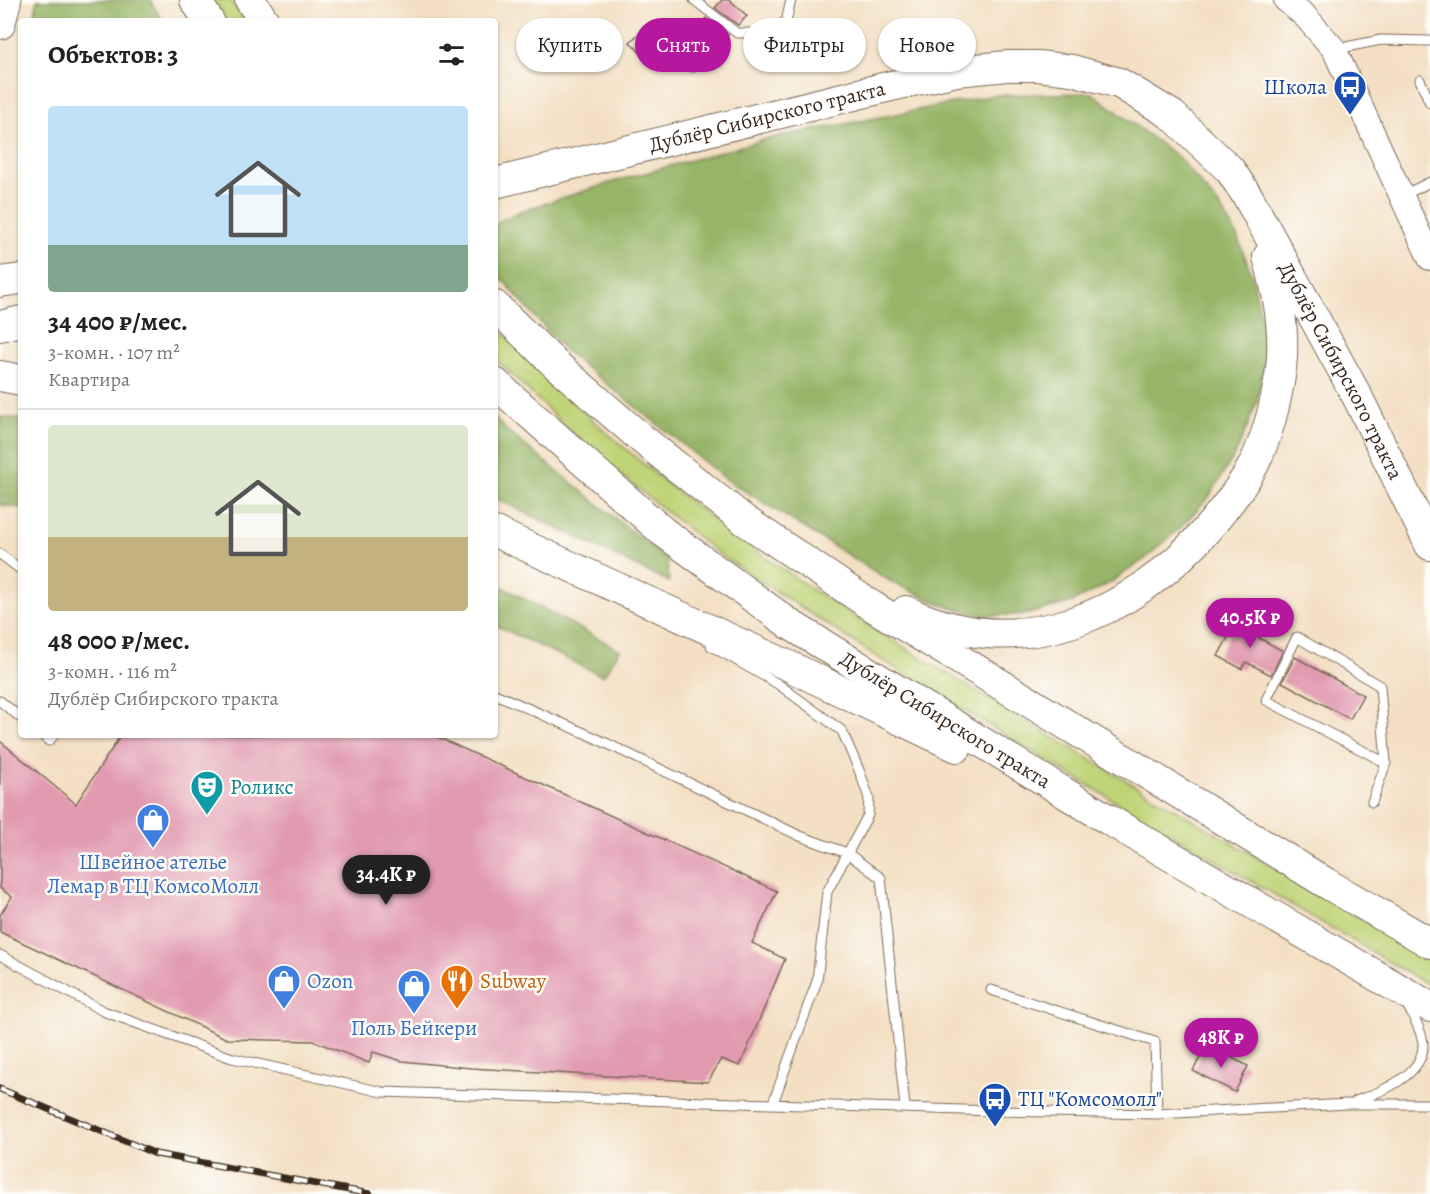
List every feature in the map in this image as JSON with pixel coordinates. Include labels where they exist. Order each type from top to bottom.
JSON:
[{"type":"main road","points":[[0,24],[6,0]]},
{"type":"main road","points":[[195,0],[207,18]]},
{"type":"main road","points":[[250,0],[262,18]]},
{"type":"main road","name":"Дублёр Сибирского тракта","points":[[498,182],[957,71],[1007,66],[1038,66],[1072,70],[1119,82],[1172,115],[1230,170],[1248,197],[1358,398],[1430,545]]},
{"type":"main road","name":"Дублёр Сибирского тракта","points":[[642,438],[907,612],[930,622],[982,632],[1018,633],[1047,630],[1096,615],[1163,573],[1196,542],[1232,500],[1254,465],[1271,418],[1280,381],[1282,328],[1273,275],[1248,197]]},
{"type":"main road","points":[[0,282],[18,279]]},
{"type":"main road","name":"Дублёр Сибирского тракта","points":[[498,309],[554,363],[744,520],[872,606],[1331,886],[1430,943]]},
{"type":"main road","points":[[0,326],[18,322]]},
{"type":"main road","points":[[0,376],[18,379]]},
{"type":"main road","name":"Дублёр Сибирского тракта","points":[[498,386],[662,531],[782,618],[1109,820],[1430,1006]]},
{"type":"main road","points":[[507,538],[789,666],[1109,820]]},
{"type":"street","points":[[1287,0],[1304,15],[1334,50],[1430,258]]},
{"type":"lane","points":[[694,0],[737,33],[759,33],[786,22],[791,0]]},
{"type":"lane","points":[[1334,50],[1381,40],[1430,41]]},
{"type":"lane","points":[[1420,80],[1430,103]]},
{"type":"lane","points":[[1402,196],[1430,182]]},
{"type":"lane","points":[[507,538],[651,614]]},
{"type":"lane","points":[[0,554],[18,568]]},
{"type":"lane","points":[[1372,802],[1386,762],[1380,686],[1297,637],[1266,700],[1386,762]]},
{"type":"lane","points":[[702,641],[778,684],[842,731],[869,798],[868,814],[827,892],[817,981],[773,1103]]},
{"type":"lane","points":[[498,695],[588,735],[800,836],[847,853],[881,878],[905,1107]]},
{"type":"lane","points":[[0,701],[18,716]]},
{"type":"lane","points":[[0,955],[103,1011],[232,1058],[382,1092],[1157,1114],[1348,1104],[1428,1104]]},
{"type":"lane","points":[[1348,1104],[1380,1093],[1393,1085],[1416,1066],[1422,1056],[1423,1042],[1409,1008],[1394,986]]},
{"type":"lane","points":[[991,990],[1155,1042],[1157,1114]]},
{"type":"green space","points":[[37,0],[150,0],[161,18],[34,18]]},
{"type":"green space","points":[[207,0],[231,0],[243,18],[220,18]]},
{"type":"green space","points":[[1092,93],[1178,157],[1218,204],[1237,236],[1252,275],[1261,317],[1265,358],[1257,402],[1237,451],[1209,497],[1180,528],[1146,558],[1110,583],[1072,602],[1028,614],[985,616],[942,605],[890,581],[727,480],[563,349],[498,274],[498,222],[521,211],[616,181],[767,139],[995,95]]},
{"type":"green space","points":[[498,328],[596,423],[668,484],[743,541],[834,604],[916,655],[1430,959],[1430,986],[1069,774],[879,658],[720,555],[590,450],[498,361]]},
{"type":"green space","points":[[0,417],[18,419],[18,508],[0,505]]},
{"type":"green space","points":[[498,421],[667,560],[669,582],[498,499]]},
{"type":"green space","points":[[498,585],[620,650],[603,676],[498,626]]},
{"type":"building","points":[[722,0],[730,0],[747,16],[738,25],[715,8]]},
{"type":"building","points":[[635,37],[635,47],[630,42]]},
{"type":"building","points":[[1238,619],[1263,632],[1259,638],[1283,651],[1271,675],[1246,662],[1242,669],[1218,656]]},
{"type":"building","points":[[1295,657],[1363,695],[1350,719],[1282,682]]},
{"type":"building","points":[[119,738],[440,738],[777,891],[752,943],[785,959],[740,1066],[721,1059],[708,1082],[471,1068],[402,1061],[373,1052],[369,1063],[314,1041],[227,1039],[0,932],[0,915],[12,897],[0,888],[0,741],[76,804]]},
{"type":"building","points":[[1207,1045],[1248,1066],[1235,1092],[1193,1071]]},
{"type":"railway","points":[[0,1089],[156,1154],[370,1194]]},
{"type":"place","name":"Школа","points":[[1350,116]]},
{"type":"place","name":"Роликс","points":[[207,816]]},
{"type":"place","name":"Швейное ателье Лемар в ТЦ КомсоМолл","points":[[153,849]]},
{"type":"place","name":"Ozon","points":[[284,1010]]},
{"type":"place","name":"Subway","points":[[457,1010]]},
{"type":"place","name":"Поль Бейкери","points":[[414,1015]]},
{"type":"place","name":"ТЦ \"Комсомолл\"","points":[[995,1128]]}]
